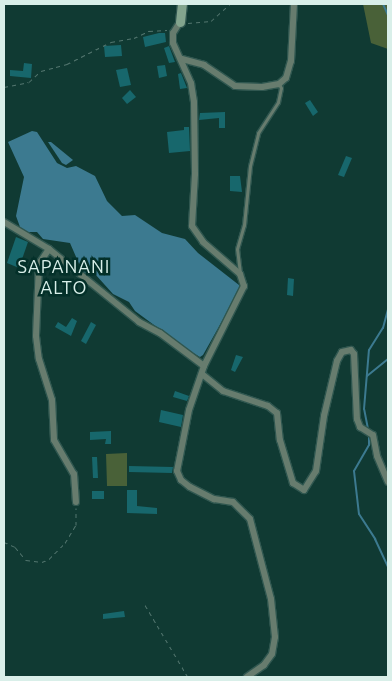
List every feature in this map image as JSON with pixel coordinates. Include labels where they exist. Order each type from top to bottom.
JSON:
[{"type":"street","points":[[182,4],[180,22],[173,33],[173,42],[182,59],[194,102],[195,174],[192,226],[203,242],[240,274],[244,286],[204,366],[189,410],[177,470],[181,480],[190,487],[214,499],[233,502],[250,519],[271,599],[275,637],[272,654],[264,666],[246,677]]},
{"type":"street","points":[[182,59],[204,65],[235,86],[262,88],[279,84],[286,78],[291,61],[294,4]]},
{"type":"street","points":[[4,222],[49,249],[139,322],[160,333],[204,366]]},
{"type":"street","points":[[49,249],[39,264],[36,336],[39,359],[52,400],[54,440],[74,474],[76,502]]},
{"type":"street","points":[[202,374],[222,391],[268,406],[277,413],[280,440],[293,483],[304,490],[316,471],[324,416],[337,361],[342,352],[351,350],[354,354],[357,419],[360,427],[373,436],[377,456],[388,482]]},
{"type":"lane","points":[[240,274],[237,249],[244,225],[250,166],[258,133],[278,102],[282,88],[279,84]]},
{"type":"path","points":[[180,22],[211,21],[230,4]]},
{"type":"path","points":[[4,87],[29,82],[41,71],[67,64],[110,42],[157,30],[173,33]]},
{"type":"path","points":[[4,542],[15,546],[26,560],[42,562],[65,543],[76,526],[76,502]]},
{"type":"path","points":[[145,605],[188,677]]},
{"type":"green space","points":[[363,4],[388,4],[388,49],[371,43]]},
{"type":"green space","points":[[127,453],[127,486],[107,486],[106,454]]},
{"type":"water","points":[[32,131],[37,132],[57,163],[67,168],[76,166],[95,176],[107,201],[122,216],[135,215],[162,233],[185,239],[198,253],[239,285],[239,291],[203,355],[200,357],[188,350],[135,311],[129,302],[113,294],[95,274],[83,273],[70,243],[43,239],[37,232],[27,232],[20,227],[16,216],[24,177],[8,142]]},
{"type":"water","points":[[48,142],[51,142],[73,160],[66,165],[62,163]]},
{"type":"building","points":[[165,33],[166,42],[145,47],[143,37]]},
{"type":"building","points":[[121,45],[122,56],[105,57],[104,46]]},
{"type":"building","points":[[169,46],[175,62],[169,63],[164,48]]},
{"type":"building","points":[[24,63],[32,64],[31,78],[10,76],[10,70],[23,71]]},
{"type":"building","points":[[165,65],[167,76],[159,78],[157,66]]},
{"type":"building","points":[[127,68],[131,85],[120,87],[116,70]]},
{"type":"building","points":[[181,73],[187,88],[180,89],[178,74]]},
{"type":"building","points":[[130,90],[136,97],[127,104],[122,98]]},
{"type":"building","points":[[310,100],[318,112],[313,116],[305,103]]},
{"type":"building","points":[[225,112],[225,128],[219,128],[219,118],[199,120],[200,113]]},
{"type":"building","points":[[184,127],[189,127],[190,151],[169,153],[167,132],[184,130]]},
{"type":"building","points":[[346,156],[352,158],[344,177],[338,175]]},
{"type":"building","points":[[230,176],[240,176],[242,192],[230,191]]},
{"type":"building","points":[[16,237],[28,242],[19,268],[7,263]]},
{"type":"building","points":[[288,278],[294,279],[293,296],[287,295]]},
{"type":"building","points":[[72,318],[77,321],[71,336],[55,327],[58,322],[66,327]]},
{"type":"building","points":[[91,322],[96,325],[86,344],[81,341]]},
{"type":"building","points":[[236,355],[243,357],[235,372],[231,370]]},
{"type":"building","points":[[175,391],[189,396],[187,401],[173,397]]},
{"type":"building","points":[[161,410],[183,415],[181,427],[159,422]]},
{"type":"building","points":[[111,431],[111,444],[105,444],[106,439],[90,440],[90,432]]},
{"type":"building","points":[[92,457],[97,457],[98,478],[93,478]]},
{"type":"building","points":[[129,466],[173,467],[172,473],[129,472]]},
{"type":"building","points":[[127,490],[137,490],[137,506],[157,508],[157,514],[127,513]]},
{"type":"building","points":[[92,491],[104,491],[104,499],[92,499]]},
{"type":"building","points":[[124,611],[125,617],[103,619],[103,614]]},
{"type":"waterway","points":[[383,4],[388,15]]},
{"type":"waterway","points":[[368,429],[364,409],[369,350],[383,328],[388,309]]},
{"type":"waterway","points":[[367,376],[388,359]]},
{"type":"waterway","points":[[369,436],[369,445],[354,471],[359,514],[375,539],[388,567]]},
{"type":"district","name":"SAPANANI ALTO","points":[[64,277]]}]
